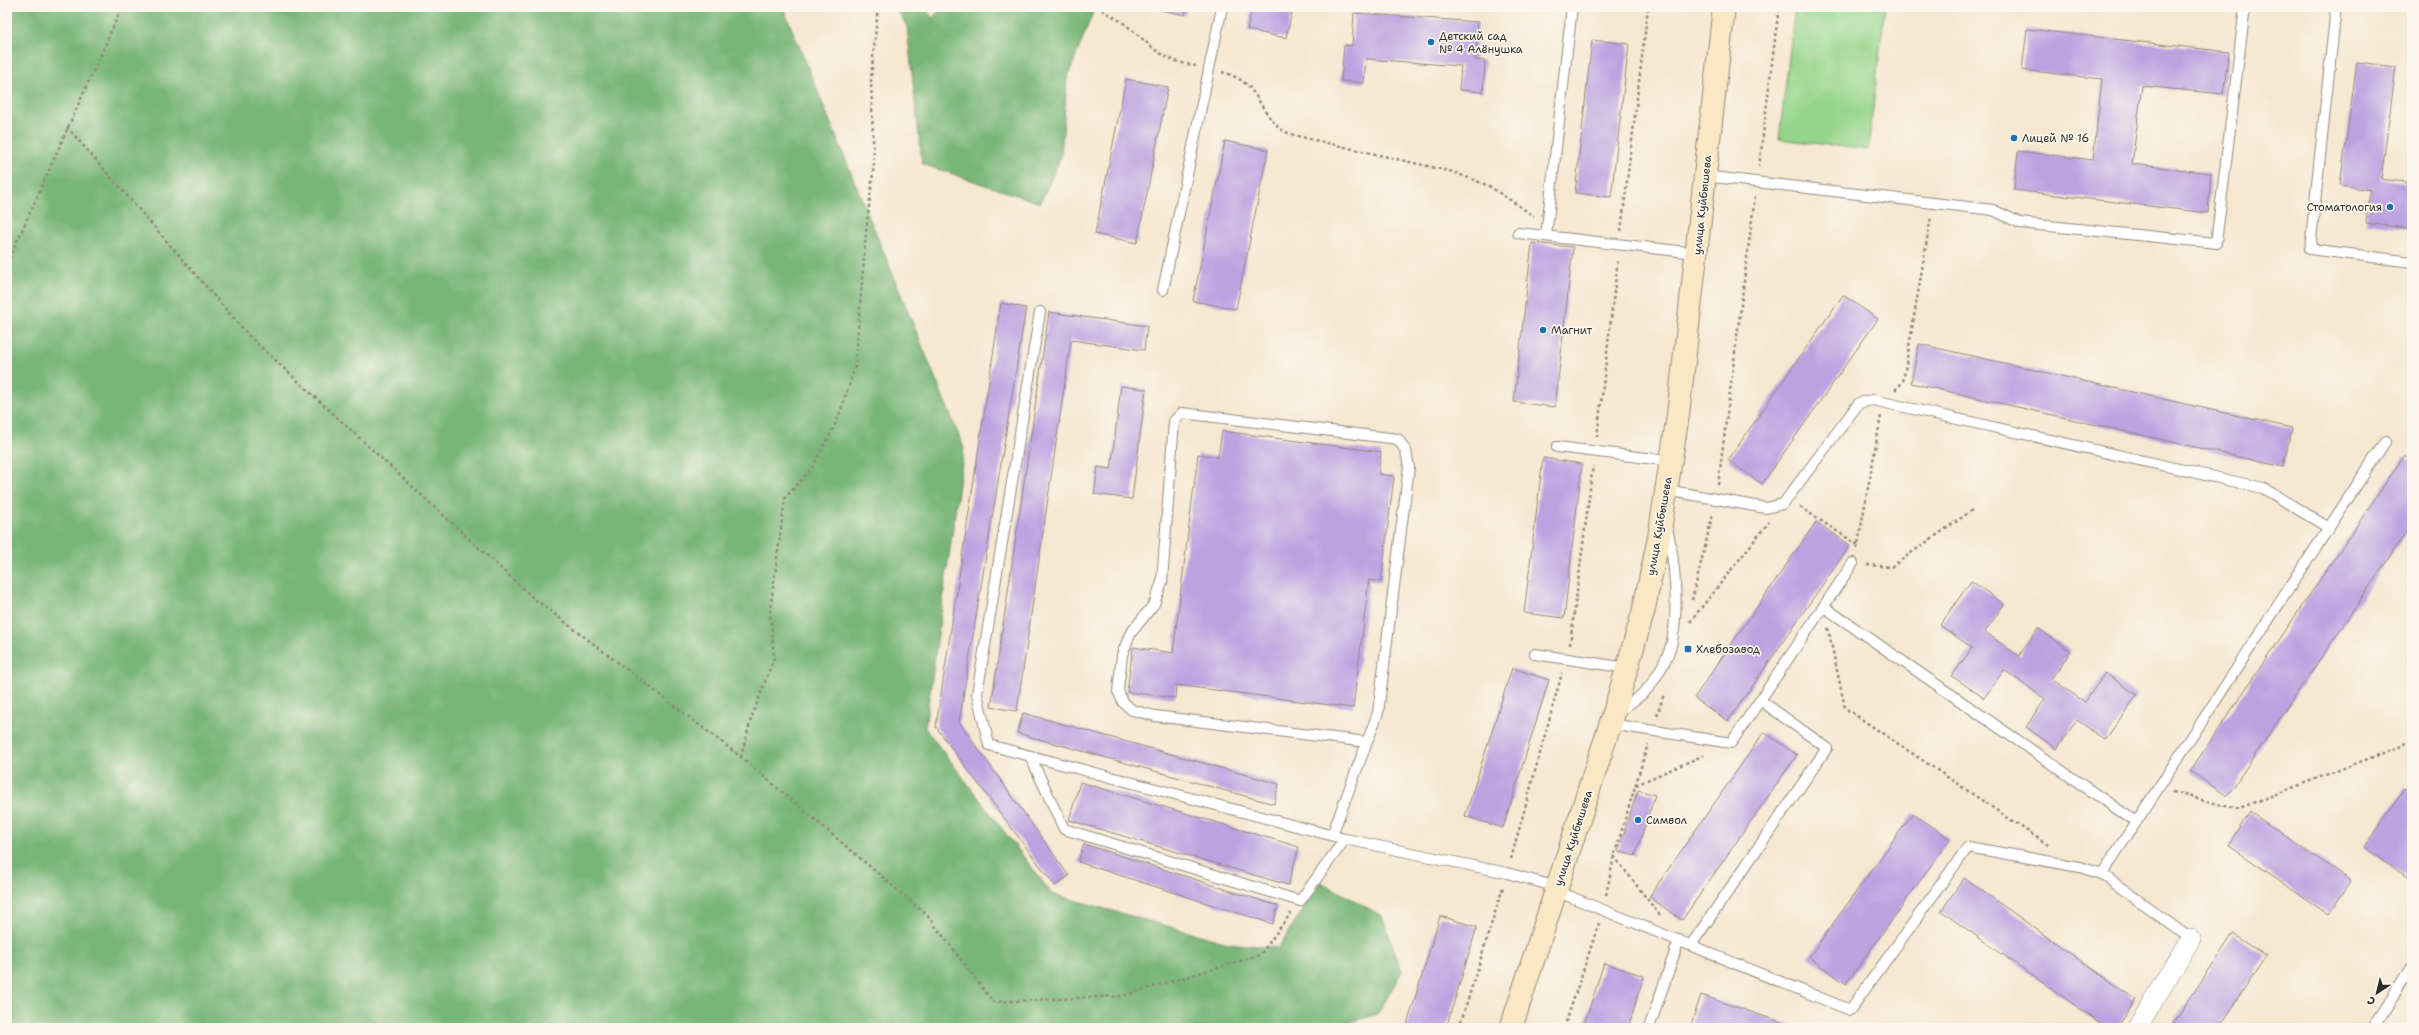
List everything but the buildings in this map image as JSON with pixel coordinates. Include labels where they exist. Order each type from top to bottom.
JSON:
[{"type":"street","name":"улица Куйбышева","points":[[1511,1028],[1628,668],[1643,613],[1663,513],[1678,414],[1724,7]]},
{"type":"street","points":[[2137,1028],[2191,939]]},
{"type":"lane","points":[[1164,290],[1222,7]]},
{"type":"lane","points":[[1547,231],[1572,7]]},
{"type":"lane","points":[[1705,176],[1992,210],[2020,223],[2216,243],[2245,7]]},
{"type":"lane","points":[[2336,7],[2310,249],[2412,262]]},
{"type":"lane","points":[[1518,233],[1547,231],[1620,244],[1696,253]]},
{"type":"lane","points":[[1040,312],[977,694],[989,745],[1345,839],[1507,873],[1556,889],[1603,910],[1850,1010],[1968,847],[2080,866],[2102,874],[2191,939]]},
{"type":"lane","points":[[1666,490],[1766,508],[1785,502],[1859,403],[1873,400],[2263,488],[2328,528]]},
{"type":"lane","points":[[1332,835],[1378,713],[1409,467],[1406,451],[1398,439],[1182,414],[1174,421],[1162,582],[1154,604],[1130,634],[1122,655],[1118,691],[1123,702],[1132,710],[1155,716],[1367,742]]},
{"type":"lane","points":[[2102,874],[2385,442]]},
{"type":"lane","points":[[1557,447],[1671,461]]},
{"type":"lane","points":[[1611,720],[1642,694],[1654,681],[1672,642],[1674,610],[1673,552],[1663,513]]},
{"type":"lane","points":[[1611,720],[1652,731],[1731,743],[1853,564]]},
{"type":"lane","points":[[1824,607],[2136,822]]},
{"type":"lane","points":[[1534,654],[1628,668]]},
{"type":"lane","points":[[1691,945],[1827,748],[1760,700]]},
{"type":"lane","points":[[1030,756],[1064,830],[1300,901],[1345,839]]},
{"type":"lane","points":[[1649,1028],[1679,940]]},
{"type":"lane","points":[[2373,1028],[2412,967]]},
{"type":"path","points":[[7,264],[122,7]]},
{"type":"path","points":[[741,757],[750,719],[774,658],[770,611],[785,498],[812,468],[834,428],[854,367],[866,232],[874,164],[871,79],[878,7]]},
{"type":"path","points":[[1097,7],[1125,24],[1151,49],[1164,58],[1231,74],[1252,87],[1266,111],[1282,130],[1297,136],[1453,172],[1489,186],[1528,210],[1547,231]]},
{"type":"path","points":[[1459,1028],[1507,873],[1573,634],[1648,7]]},
{"type":"path","points":[[1690,605],[1716,499],[1779,7]]},
{"type":"path","points":[[67,127],[251,338],[531,596],[741,757],[927,915],[993,1002],[1122,996],[1260,955],[1300,901]]},
{"type":"path","points":[[1933,203],[1903,382],[1884,403],[1858,545],[1853,564],[1891,567],[1974,509]]},
{"type":"path","points":[[1685,628],[1785,502],[1858,545]]},
{"type":"path","points":[[1824,607],[1845,708],[2054,849]]},
{"type":"path","points":[[1564,1028],[1603,910],[1614,856],[1666,687]]},
{"type":"path","points":[[2158,788],[2237,809],[2412,742]]},
{"type":"path","points":[[1635,786],[1731,743]]},
{"type":"path","points":[[1614,856],[1679,940]]},
{"type":"green space","points":[[7,7],[783,7],[964,448],[925,728],[1052,894],[1228,943],[1278,948],[1321,882],[1382,916],[1402,971],[1378,1014],[1330,1028],[7,1028]]},
{"type":"green space","points":[[896,7],[923,7],[933,18],[942,7],[1095,7],[1067,79],[1061,157],[1040,203],[922,164],[907,27]]},
{"type":"green space","points":[[1795,7],[1885,7],[1868,150],[1779,139]]},
{"type":"place","name":"Детский сад № 4 Алёнушка","points":[[1431,42]]},
{"type":"place","name":"Лицей № 16","points":[[2014,138]]},
{"type":"place","name":"Стоматология","points":[[2390,207]]},
{"type":"place","name":"Магнит","points":[[1543,330]]},
{"type":"place","name":"Хлебозавод","points":[[1688,649]]},
{"type":"place","name":"Символ","points":[[1638,820]]}]
